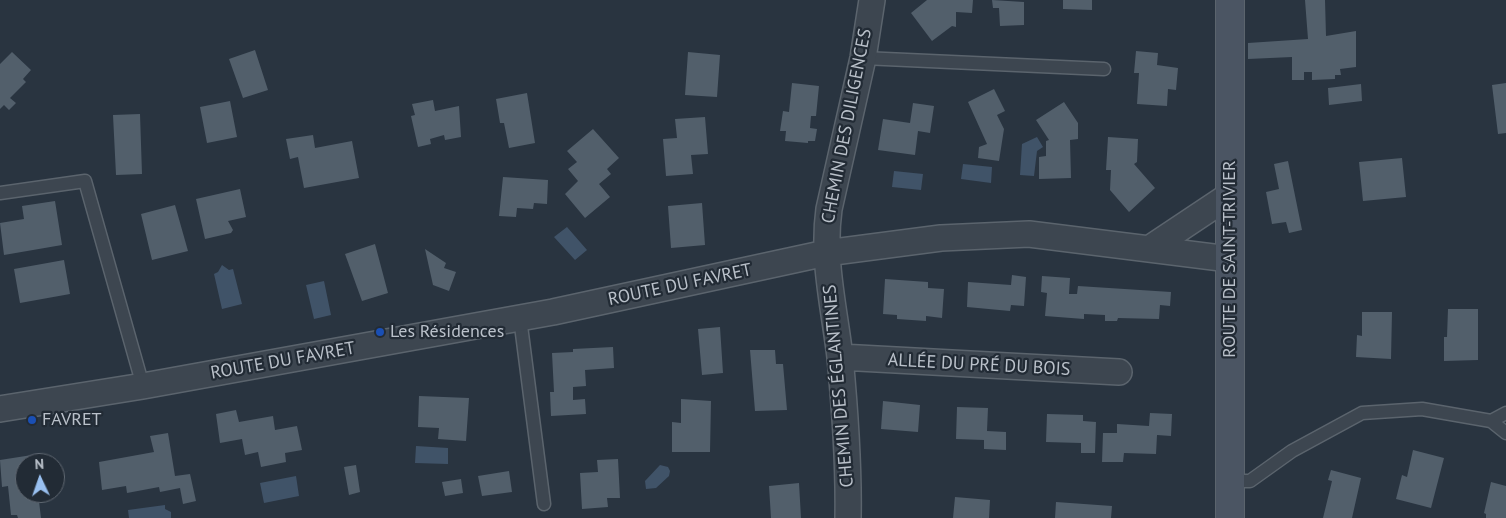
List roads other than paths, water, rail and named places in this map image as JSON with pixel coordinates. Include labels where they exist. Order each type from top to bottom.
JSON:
[{"type":"main road","name":"ROUTE DE SAINT-TRIVIER","points":[[1230,0],[1230,518]]},
{"type":"street","name":"CHEMIN DES DILIGENCES","points":[[826,253],[829,209],[862,58],[872,0]]},
{"type":"street","points":[[1149,249],[1230,195]]},
{"type":"street","name":"ROUTE DU FAVRET","points":[[0,409],[143,386],[520,318],[826,253],[941,238],[1029,234],[1229,259]]},
{"type":"street","name":"CHEMIN DES ÉGLANTINES","points":[[826,253],[840,358],[849,496],[848,518]]},
{"type":"street","name":"ALLÉE DU PRÉ DU BOIS","points":[[840,358],[1119,372]]},
{"type":"lane","points":[[862,58],[1104,69]]},
{"type":"lane","points":[[0,192],[85,180],[143,386]]},
{"type":"lane","points":[[520,318],[544,504]]},
{"type":"lane","points":[[1230,481],[1250,481],[1292,451],[1362,413],[1422,409],[1491,421],[1506,433]]},
{"type":"lane","points":[[1491,421],[1506,413]]},
{"type":"water","points":[[1037,137],[1043,147],[1037,151],[1034,176],[1020,175],[1022,144]]},
{"type":"water","points":[[963,164],[992,167],[991,183],[961,179]]},
{"type":"water","points":[[894,171],[923,174],[921,190],[892,187]]},
{"type":"water","points":[[567,227],[587,250],[575,260],[554,237]]},
{"type":"water","points":[[222,265],[229,270],[233,269],[242,304],[222,309],[214,274],[218,272]]},
{"type":"water","points":[[324,281],[331,315],[314,319],[306,285]]},
{"type":"water","points":[[416,446],[448,448],[448,464],[415,463]]},
{"type":"water","points":[[660,465],[668,467],[670,471],[669,476],[656,488],[646,489],[645,481]]},
{"type":"water","points":[[296,476],[299,496],[264,503],[260,483]]},
{"type":"water","points":[[165,505],[165,509],[171,512],[171,518],[129,518],[128,510]]},
{"type":"place","name":"Les Résidences","points":[[380,332]]},
{"type":"place","name":"FAVRET","points":[[32,420]]}]
